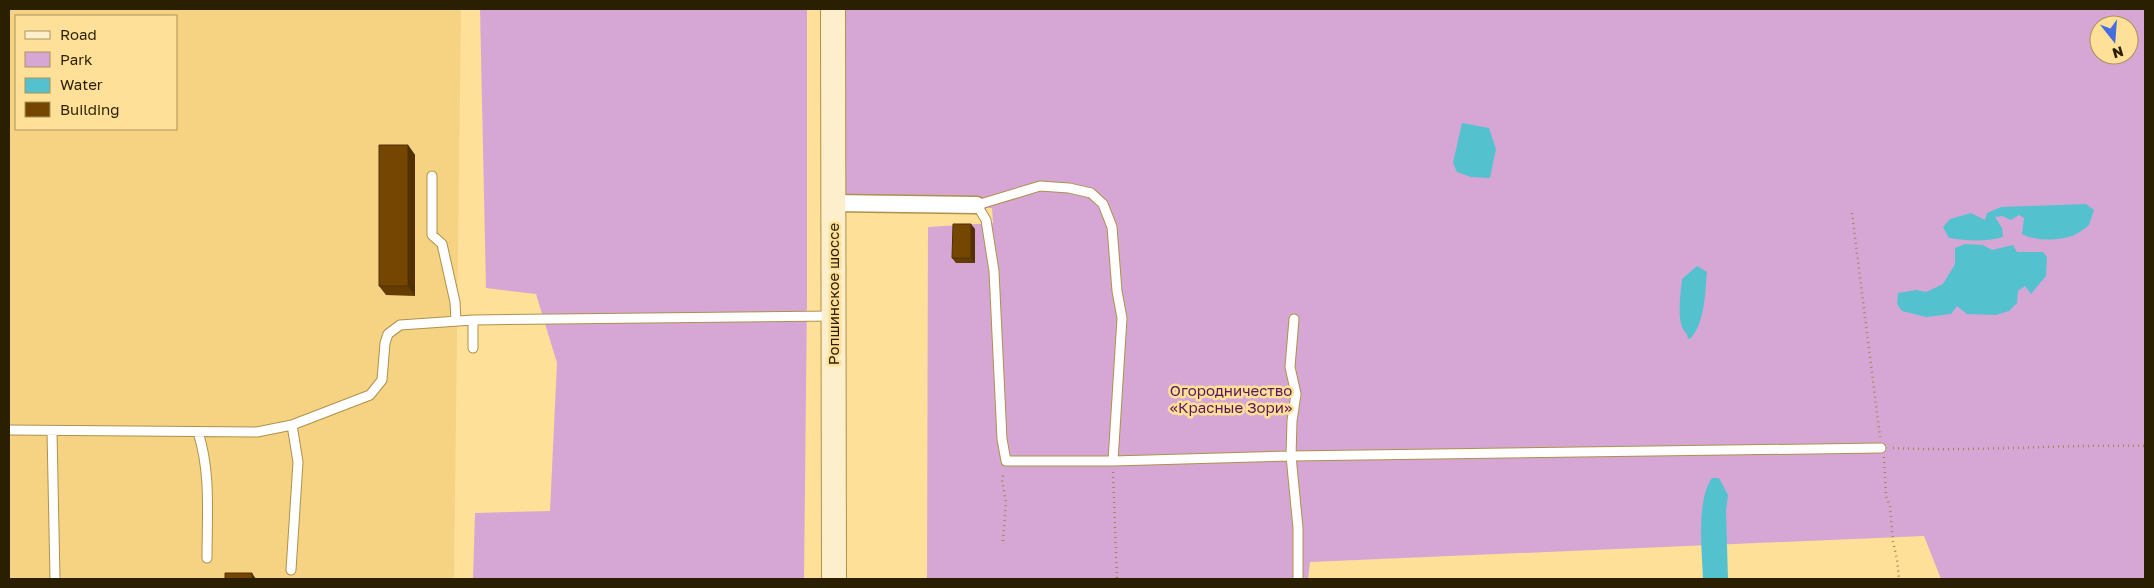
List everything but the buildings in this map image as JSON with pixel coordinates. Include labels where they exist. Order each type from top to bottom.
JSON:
[{"type":"main road","name":"Ропшинское шоссе","points":[[832,9],[834,579]]},
{"type":"street","points":[[833,203],[977,205]]},
{"type":"lane","points":[[432,176],[432,235],[442,244],[455,302],[456,321]]},
{"type":"lane","points":[[1113,461],[1122,318],[1117,291],[1112,227],[1103,204],[1091,193],[1069,188],[1040,186],[977,205],[986,220],[994,271],[1002,439],[1006,461],[1113,461],[1291,456],[1882,448]]},
{"type":"lane","points":[[9,430],[257,432],[292,425],[370,395],[382,380],[385,343],[392,329],[400,325],[473,320],[833,316]]},
{"type":"lane","points":[[1294,318],[1290,367],[1296,394],[1292,421],[1291,456],[1298,528],[1298,579]]},
{"type":"lane","points":[[473,320],[473,348]]},
{"type":"lane","points":[[291,570],[298,462],[292,425]]},
{"type":"lane","points":[[52,431],[55,579]]},
{"type":"lane","points":[[198,432],[205,452],[207,558]]},
{"type":"path","points":[[1852,213],[1885,460],[1886,496],[1890,506],[1899,579]]},
{"type":"path","points":[[1882,448],[1965,450],[2099,445],[2145,446]]},
{"type":"path","points":[[1002,541],[1006,502],[1002,480],[1006,461]]},
{"type":"path","points":[[1113,461],[1117,579]]},
{"type":"shaded area","points":[[9,9],[461,9],[454,579],[9,579]]},
{"type":"green space","points":[[480,9],[807,9],[807,298],[804,579],[473,579],[475,513],[550,511],[557,363],[536,294],[486,288]]},
{"type":"green space","name":"Огородничество «Красные Зори»","points":[[841,9],[2145,9],[2145,579],[1941,579],[1924,536],[1310,562],[1308,579],[927,579],[928,227],[993,223],[992,208],[841,207]]},
{"type":"water","points":[[1462,123],[1489,128],[1496,149],[1490,178],[1471,177],[1457,172],[1453,163]]},
{"type":"water","points":[[2086,204],[2094,210],[2089,225],[2074,235],[2060,239],[2047,240],[2022,234],[2024,218],[2019,215],[2011,220],[2002,216],[1995,217],[2002,228],[2003,237],[1990,240],[1949,238],[1943,227],[1950,219],[1971,213],[1985,220],[1987,213],[2001,207]]},
{"type":"water","points":[[1965,244],[1983,245],[1992,250],[2013,245],[2017,252],[2043,252],[2047,257],[2046,276],[2031,294],[2025,286],[2018,291],[2017,303],[2009,311],[1996,315],[1967,314],[1957,306],[1951,314],[1926,317],[1902,311],[1897,304],[1898,293],[1916,290],[1926,292],[1943,284],[1955,264],[1955,248]]},
{"type":"water","points":[[1697,266],[1707,272],[1705,298],[1699,324],[1691,338],[1688,339],[1687,334],[1683,330],[1680,316],[1682,279]]},
{"type":"water","points":[[1712,478],[1719,478],[1728,495],[1726,511],[1728,579],[1703,579],[1702,513],[1707,488]]}]
